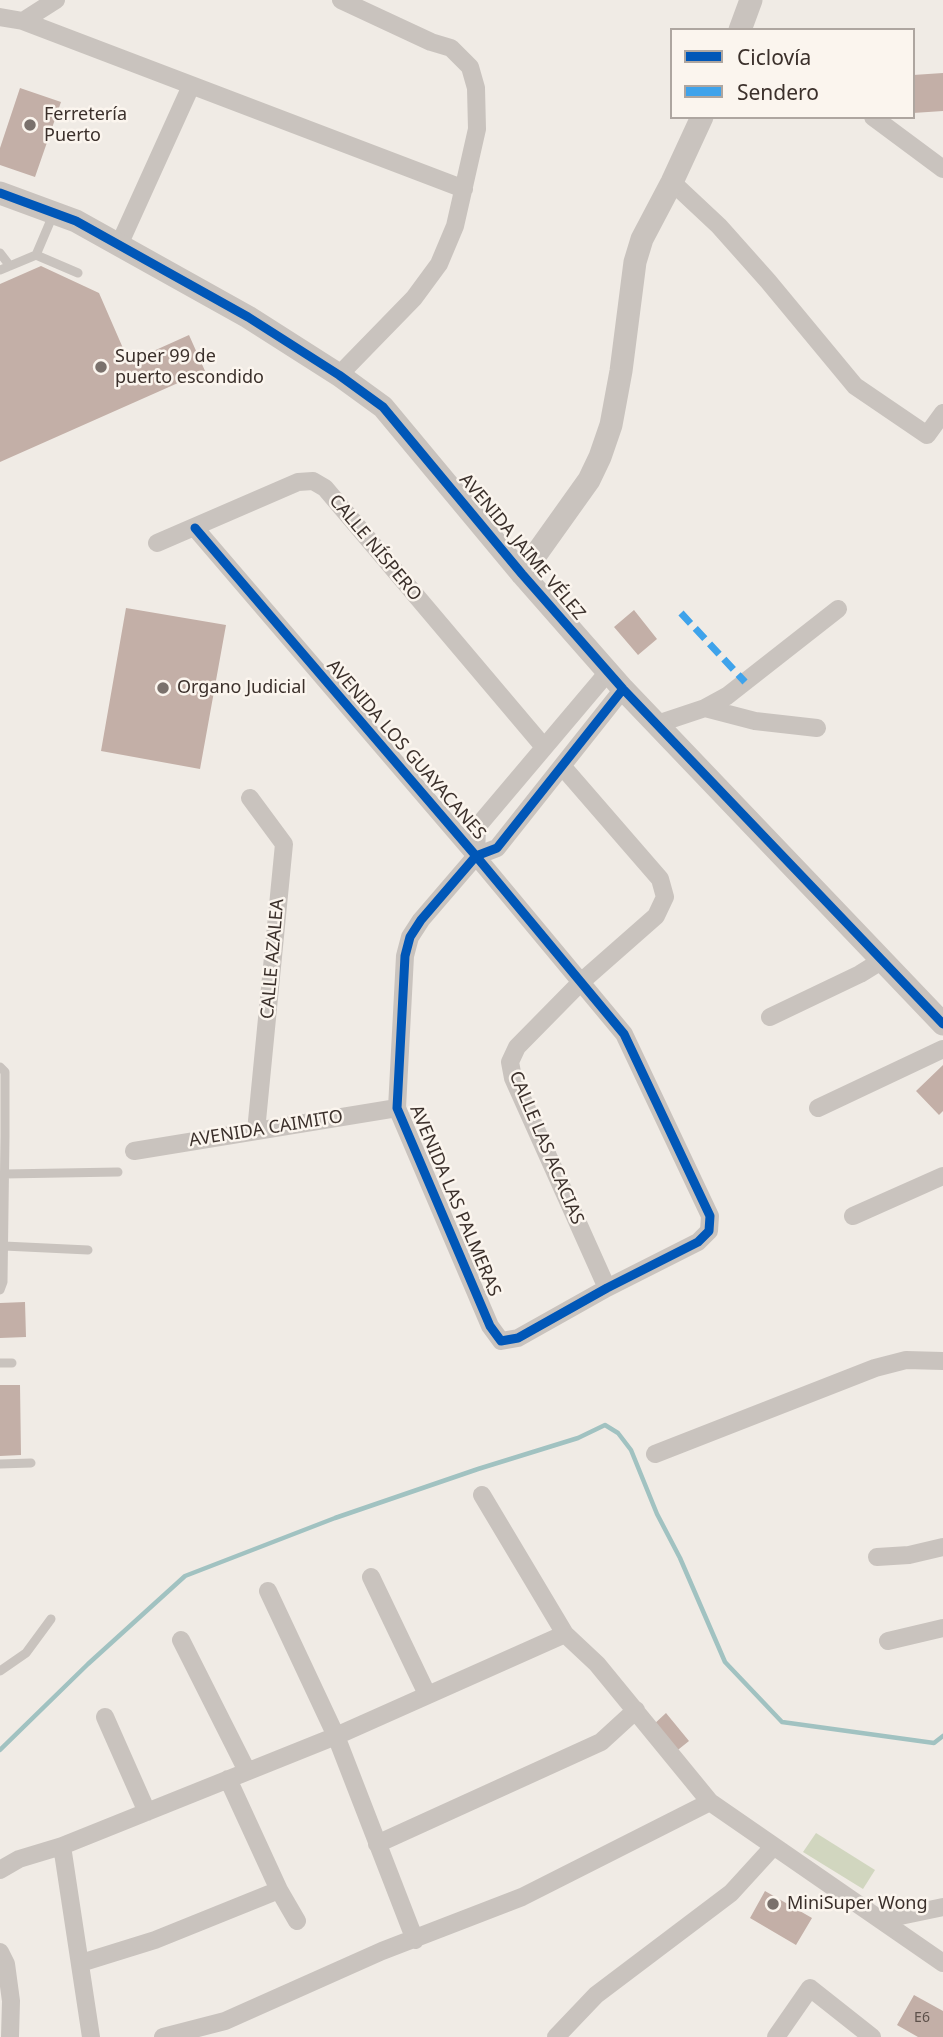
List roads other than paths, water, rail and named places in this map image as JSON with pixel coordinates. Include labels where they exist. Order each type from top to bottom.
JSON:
[{"type":"street","points":[[23,21],[56,0]]},
{"type":"street","points":[[340,375],[414,298],[439,264],[454,226],[477,129],[476,89],[470,67],[451,48],[430,42],[341,0]]},
{"type":"street","points":[[0,17],[23,21],[464,189]]},
{"type":"street","points":[[120,245],[191,86]]},
{"type":"street","points":[[522,574],[589,480],[600,457],[611,425],[621,371],[635,262],[642,239],[673,182],[701,119]]},
{"type":"street","points":[[876,119],[943,169]]},
{"type":"street","points":[[673,182],[735,244],[855,386],[926,435],[943,413]]},
{"type":"street","name":"AVENIDA JAIME VÉLEZ","points":[[0,193],[76,221],[120,245],[248,317],[340,375],[383,407],[522,574],[623,689],[943,1024]]},
{"type":"street","name":"CALLE NÍSPERO","points":[[157,543],[298,482],[313,481],[325,488],[544,747]]},
{"type":"street","name":"AVENIDA LOS GUAYACANES","points":[[195,527],[477,856],[624,1034],[710,1216],[709,1231],[698,1242],[518,1338],[501,1341]]},
{"type":"street","points":[[657,724],[705,708],[727,696],[838,609]]},
{"type":"street","points":[[477,856],[477,827],[608,672]]},
{"type":"street","name":"AVENIDA LAS PALMERAS","points":[[501,1341],[490,1326],[397,1108],[405,956],[410,936],[477,856],[497,848],[623,689]]},
{"type":"street","points":[[705,708],[755,721],[817,728]]},
{"type":"street","name":"CALLE LAS ACACIAS","points":[[562,766],[660,880],[665,897],[656,916],[581,982],[517,1047],[510,1062],[513,1078],[607,1289]]},
{"type":"street","name":"CALLE AZALEA","points":[[250,798],[284,844],[256,1131]]},
{"type":"street","points":[[770,1017],[860,974],[881,961]]},
{"type":"street","points":[[818,1108],[943,1049]]},
{"type":"street","name":"AVENIDA CAIMITO","points":[[134,1151],[397,1108]]},
{"type":"street","points":[[853,1216],[943,1176]]},
{"type":"street","points":[[655,1454],[875,1368],[906,1360],[943,1361]]},
{"type":"street","points":[[482,1495],[565,1634],[597,1664],[710,1802],[943,1963]]},
{"type":"street","points":[[877,1557],[909,1555],[943,1547]]},
{"type":"street","points":[[372,1577],[428,1694]]},
{"type":"street","points":[[268,1591],[336,1736],[415,1940]]},
{"type":"street","points":[[888,1641],[943,1628]]},
{"type":"street","points":[[0,1870],[19,1859],[62,1846],[336,1736],[565,1634]]},
{"type":"street","points":[[181,1640],[247,1772]]},
{"type":"street","points":[[377,1844],[601,1742],[636,1710]]},
{"type":"street","points":[[105,1717],[147,1812]]},
{"type":"street","points":[[228,1779],[279,1890],[297,1921]]},
{"type":"street","points":[[163,2037],[225,2021],[382,1951],[522,1897],[710,1802]]},
{"type":"street","points":[[62,1846],[92,2037]]},
{"type":"street","points":[[556,2037],[596,1994],[731,1893],[773,1847]]},
{"type":"street","points":[[81,1963],[155,1940],[279,1890]]},
{"type":"street","points":[[881,1920],[943,1908]]},
{"type":"street","points":[[0,1952],[6,1964],[11,2001],[10,2037]]},
{"type":"street","points":[[776,2037],[810,1988],[872,2037]]},
{"type":"lane","points":[[0,253],[5,268],[36,255],[54,213]]},
{"type":"lane","points":[[36,255],[78,273]]},
{"type":"lane","points":[[0,1067],[5,1072],[2,1220],[4,1246],[3,1282],[0,1290]]},
{"type":"lane","points":[[5,1174],[118,1172]]},
{"type":"lane","points":[[4,1246],[88,1250]]},
{"type":"lane","points":[[0,1363],[12,1363]]},
{"type":"lane","points":[[0,1464],[31,1463]]},
{"type":"lane","points":[[0,1671],[26,1653],[51,1619]]},
{"type":"waterway","points":[[0,1750],[88,1664],[185,1576],[335,1518],[578,1438],[605,1425],[618,1433],[631,1450],[657,1514],[680,1558],[725,1662],[782,1722],[934,1743],[943,1736]]},
{"type":"place","name":"Ferretería Puerto","points":[[30,125]]},
{"type":"place","name":"Super 99 de puerto escondido","points":[[101,367]]},
{"type":"place","name":"Organo Judicial","points":[[163,688]]},
{"type":"place","name":"MiniSuper Wong","points":[[773,1904]]}]
